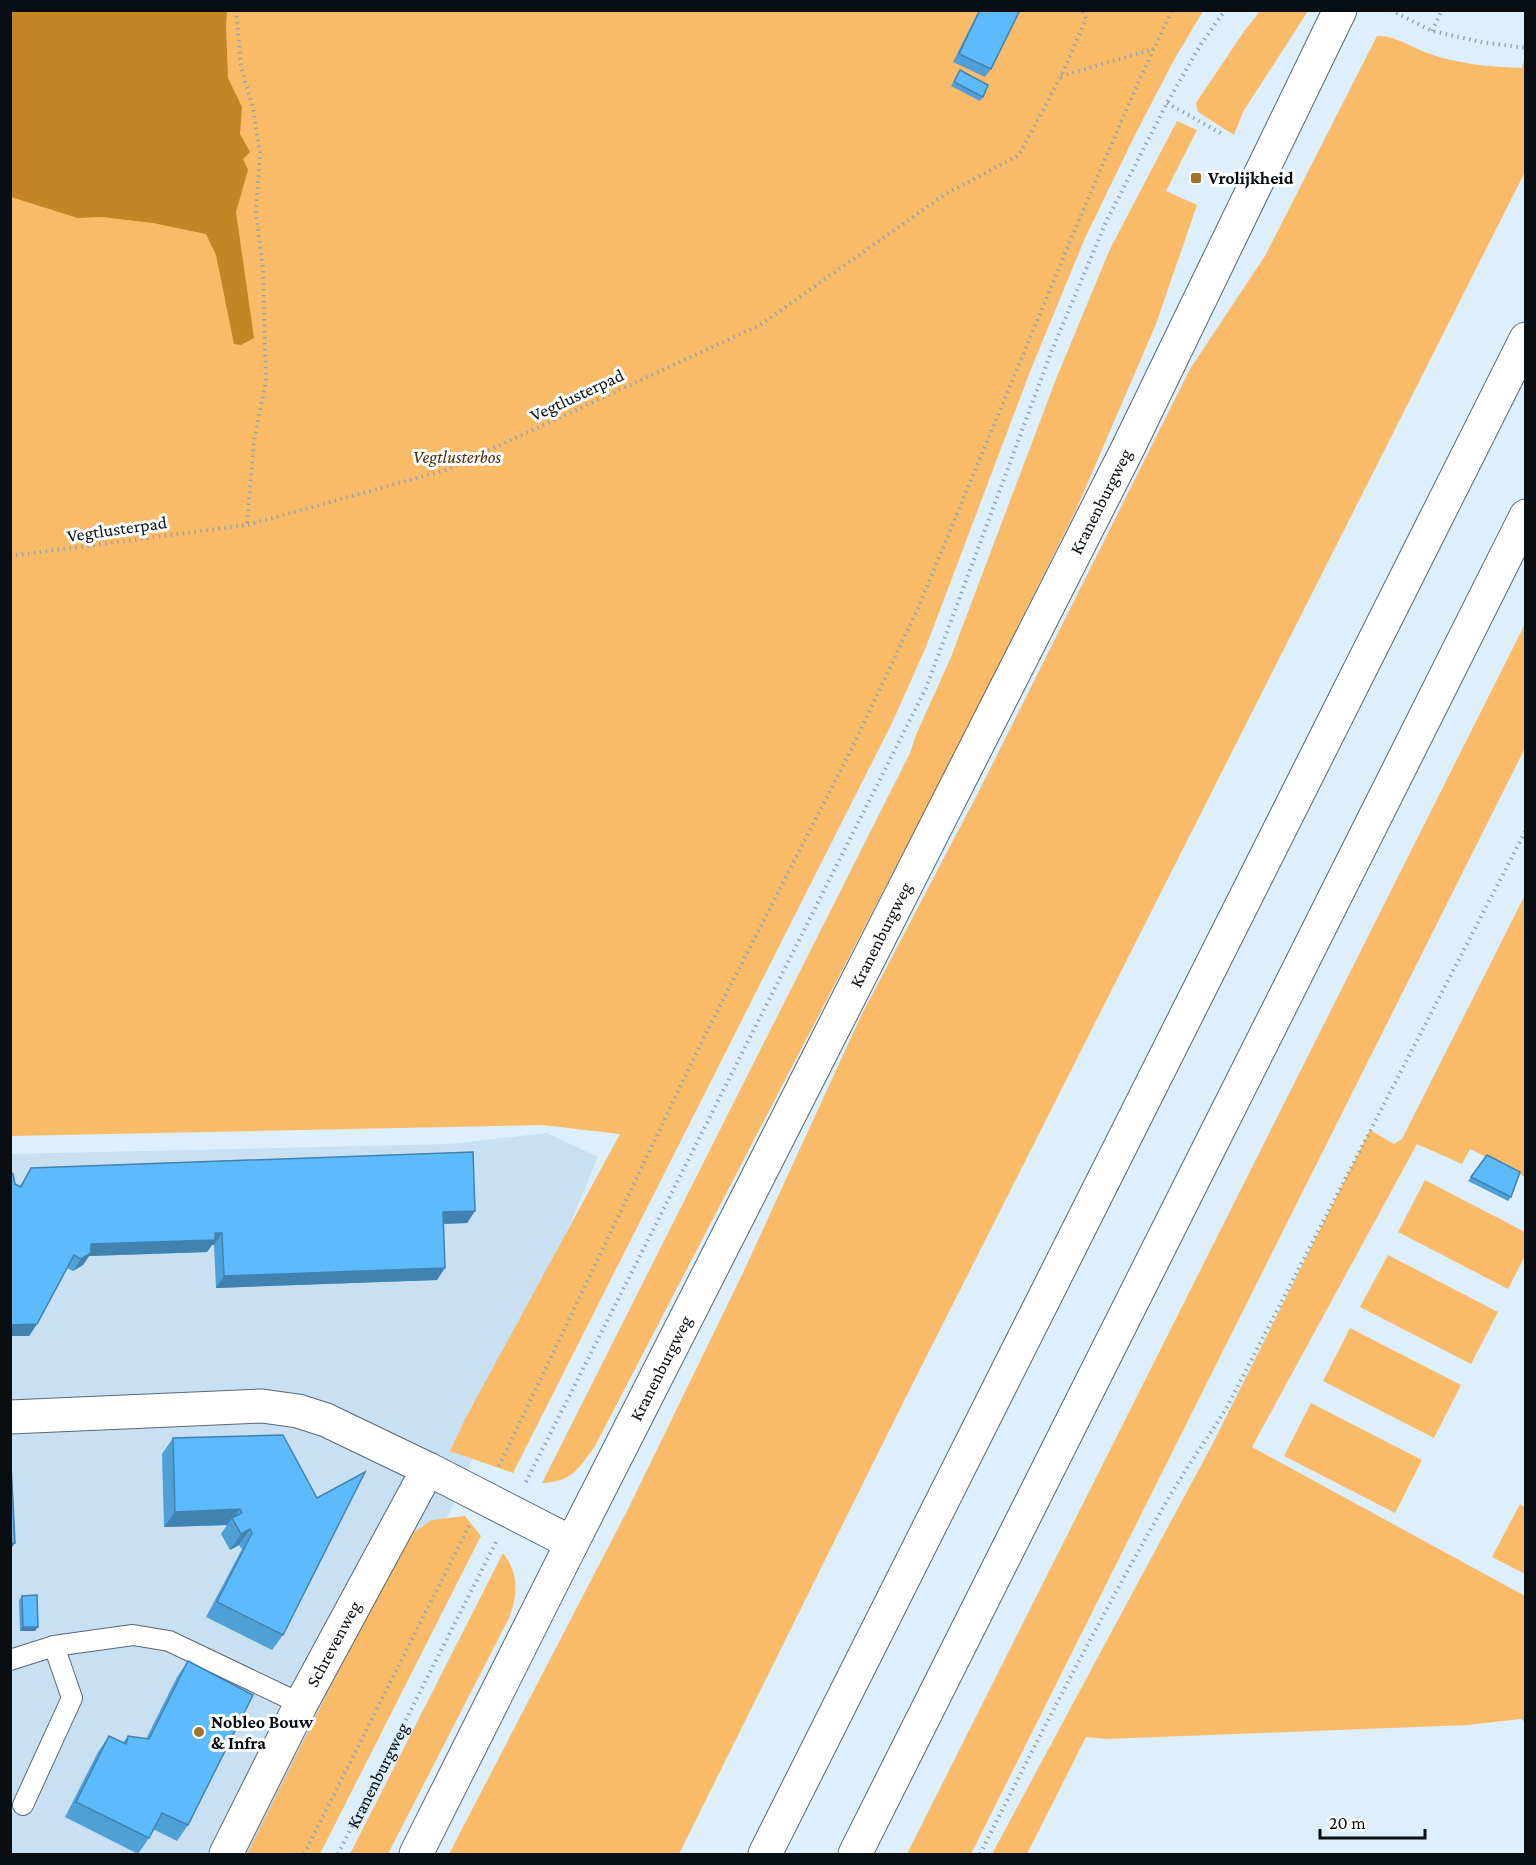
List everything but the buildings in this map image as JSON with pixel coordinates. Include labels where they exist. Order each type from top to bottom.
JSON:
[{"type":"main road","name":"Kranenburgweg","points":[[417,1854],[572,1543],[1127,450],[1340,10]]},
{"type":"main road","points":[[765,1854],[1526,339]]},
{"type":"main road","points":[[855,1854],[1526,516]]},
{"type":"main road","points":[[10,1417],[262,1406],[298,1411],[326,1420],[428,1469],[572,1543]]},
{"type":"main road","name":"Schrevenweg","points":[[226,1854],[301,1704],[428,1469]]},
{"type":"lane","points":[[10,1660],[54,1646],[133,1635],[169,1641],[301,1704]]},
{"type":"lane","points":[[23,1805],[72,1698],[54,1646]]},
{"type":"path","points":[[236,10],[241,67],[253,108],[260,152],[256,213],[263,270],[266,381],[254,440],[247,525]]},
{"type":"path","name":"Vegtlusterpad","points":[[10,556],[247,525],[446,470],[760,325],[944,195],[1019,155],[1061,76],[1086,19],[1082,10]]},
{"type":"path","points":[[304,1854],[497,1505],[694,1058],[852,748],[918,608],[1039,315],[1172,10]]},
{"type":"path","name":"Kranenburgweg","points":[[338,1854],[497,1505],[926,688],[1052,350],[1106,222],[1167,103],[1201,44],[1225,10]]},
{"type":"path","points":[[1390,10],[1432,31],[1481,42],[1526,48]]},
{"type":"path","points":[[1432,31],[1442,10]]},
{"type":"path","points":[[1061,76],[1154,49]]},
{"type":"path","points":[[1167,103],[1224,135]]},
{"type":"path","points":[[980,1854],[1116,1592],[1169,1497],[1227,1407],[1526,830]]},
{"type":"shaded area","points":[[11,10],[227,11],[228,78],[242,107],[240,134],[250,152],[243,159],[248,170],[236,212],[254,338],[241,345],[234,344],[216,255],[206,234],[153,223],[102,217],[78,218],[11,197]]},
{"type":"shaded area","points":[[547,1133],[598,1157],[453,1505],[284,1854],[11,1854],[10,1154],[449,1144]]},
{"type":"green space","name":"Vegtlusterbos","points":[[10,11],[1203,11],[1174,60],[1135,135],[1085,238],[1031,369],[926,647],[892,723],[513,1473],[450,1451],[464,1421],[620,1134],[542,1125],[11,1136]]},
{"type":"green space","points":[[1260,11],[1308,11],[1243,112],[1234,135],[1198,112],[1196,103]]},
{"type":"green space","points":[[1377,36],[1397,40],[1441,57],[1475,64],[1522,68],[1525,55],[1525,172],[905,1399],[679,1854],[449,1854],[628,1509],[741,1277],[861,1016],[979,791],[1190,369],[1265,256]]},
{"type":"green space","points":[[1177,121],[1197,130],[1166,191],[1197,205],[1156,324],[1076,510],[945,772],[595,1446],[568,1477],[542,1483],[910,753],[951,657],[1056,379],[1110,249]]},
{"type":"green space","points":[[1525,624],[1525,748],[971,1854],[907,1854]]},
{"type":"green space","points":[[1525,895],[1525,1177],[1470,1149],[1462,1164],[1417,1144],[1252,1447],[1525,1596],[1525,1722],[1521,1719],[1467,1725],[1107,1739],[1086,1737],[1027,1854],[992,1854],[1212,1445],[1370,1130],[1394,1144],[1402,1139]]},
{"type":"green space","points":[[1425,1180],[1525,1232],[1525,1256],[1508,1289],[1398,1232]]},
{"type":"green space","points":[[1388,1255],[1498,1312],[1471,1364],[1360,1307]]},
{"type":"green space","points":[[1350,1328],[1461,1385],[1434,1438],[1323,1381]]},
{"type":"green space","points":[[1311,1403],[1422,1460],[1395,1513],[1284,1456]]},
{"type":"green space","points":[[1520,1504],[1525,1507],[1525,1574],[1492,1557]]},
{"type":"green space","points":[[465,1516],[481,1536],[320,1854],[247,1854],[404,1539],[432,1520]]},
{"type":"green space","points":[[503,1553],[512,1568],[515,1584],[514,1601],[509,1618],[388,1854],[350,1854]]},
{"type":"place","name":"Vrolijkheid","points":[[1196,178]]},
{"type":"place","name":"Nobleo Bouw & Infra","points":[[199,1732]]}]
